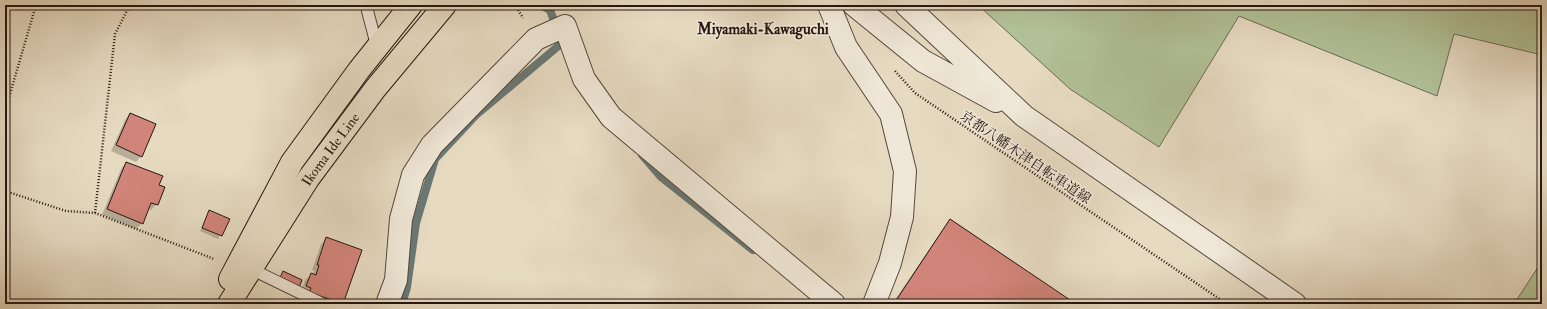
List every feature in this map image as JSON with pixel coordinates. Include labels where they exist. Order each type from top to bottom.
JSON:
[{"type":"main road","name":"Ikoma Ide Line","points":[[229,304],[243,268],[292,162],[359,70],[411,5]]},
{"type":"main road","name":"Ikoma Ide Line","points":[[218,304],[375,89],[445,5]]},
{"type":"street","points":[[829,5],[846,47],[890,114],[905,171],[902,217],[890,263],[874,304]]},
{"type":"street","points":[[854,5],[923,60],[1024,116],[1295,304]]},
{"type":"street","points":[[906,5],[1024,116]]},
{"type":"street","points":[[387,304],[396,280],[401,219],[413,175],[432,145],[536,39],[565,26],[584,79],[611,117],[834,304]]},
{"type":"lane","points":[[366,5],[378,47]]},
{"type":"lane","points":[[243,268],[323,304]]},
{"type":"path","points":[[5,110],[36,5]]},
{"type":"path","points":[[95,213],[115,34],[130,5]]},
{"type":"path","name":"京都八幡木津自転車道線","points":[[890,66],[915,93],[1227,304]]},
{"type":"path","points":[[5,192],[66,211],[95,213],[243,268]]},
{"type":"green space","points":[[978,5],[1542,5],[1542,55],[1454,34],[1437,96],[1239,16],[1159,147],[1070,89]]},
{"type":"green space","points":[[1542,261],[1542,304],[1514,304]]},
{"type":"building","points":[[130,113],[156,124],[142,157],[116,145]]},
{"type":"building","points":[[126,162],[163,176],[159,185],[165,187],[158,205],[151,203],[143,224],[107,209]]},
{"type":"building","points":[[209,210],[230,219],[222,236],[202,228]]},
{"type":"building","points":[[950,219],[1076,304],[899,304],[895,302]]},
{"type":"building","points":[[326,237],[362,250],[343,304],[309,292],[311,288],[306,286],[311,273],[316,275],[319,265],[317,265]]},
{"type":"building","points":[[283,271],[302,280],[298,290],[278,282]]},
{"type":"waterway","points":[[540,5],[550,10],[557,29]]},
{"type":"waterway","points":[[402,304],[407,287],[416,223],[435,159],[476,115],[562,43]]},
{"type":"waterway","points":[[642,155],[660,176],[753,250]]},
{"type":"district","name":"Miyamaki-Kawaguchi","points":[[763,29]]}]
